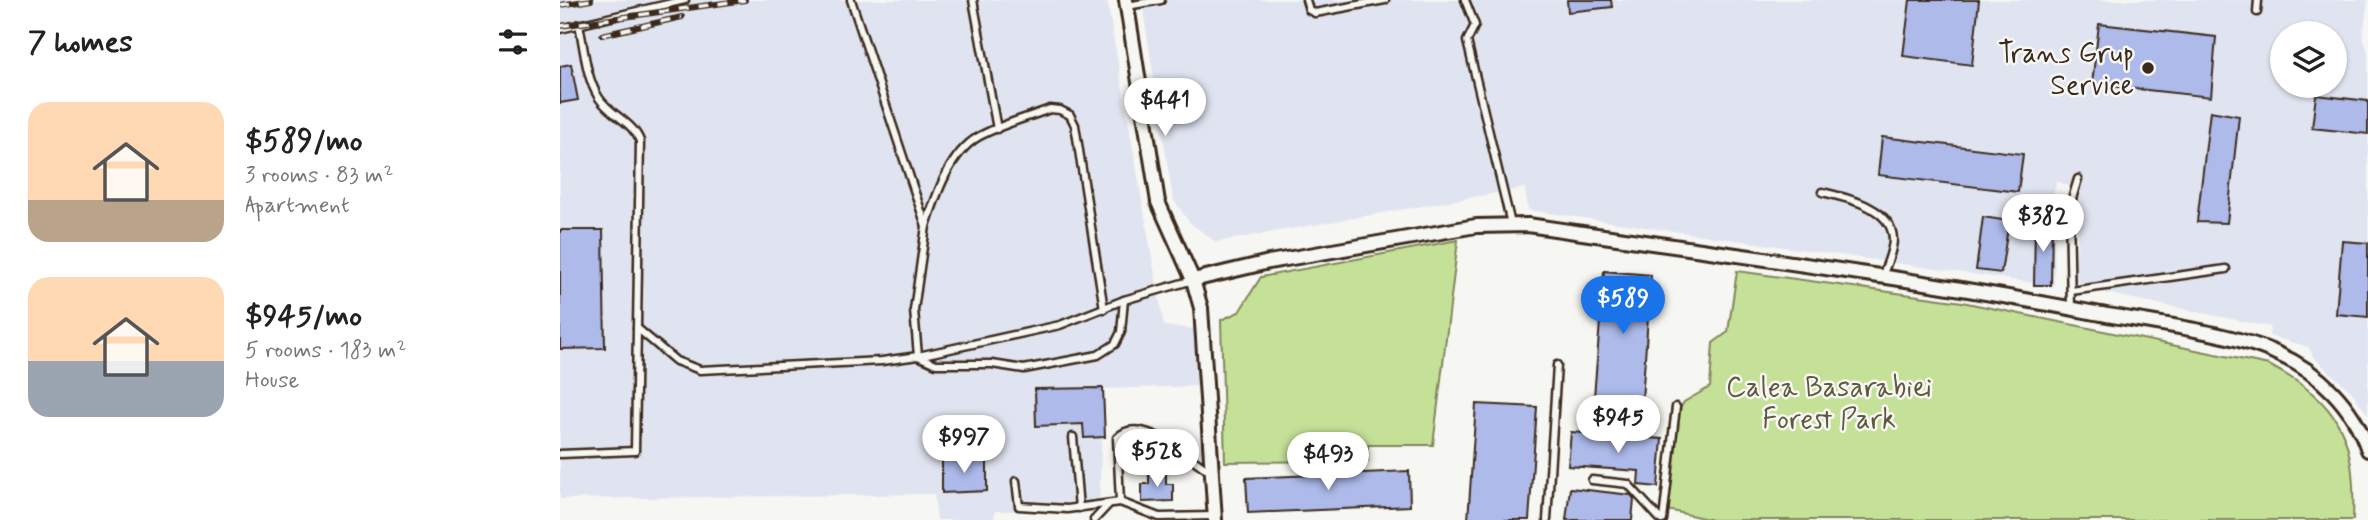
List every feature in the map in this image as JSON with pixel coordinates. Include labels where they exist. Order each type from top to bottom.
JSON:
[{"type":"street","points":[[1127,3],[1158,202],[1193,280],[1206,336],[1214,518]]},
{"type":"street","points":[[1193,280],[1269,262],[1476,226],[1510,224],[2071,308],[2262,347],[2316,376],[2335,393],[2367,441]]},
{"type":"lane","points":[[560,29],[685,0]]},
{"type":"lane","points":[[850,0],[926,226]]},
{"type":"lane","points":[[973,0],[997,129]]},
{"type":"lane","points":[[1127,3],[1161,0]]},
{"type":"lane","points":[[1306,0],[1309,10],[1315,13],[1385,0]]},
{"type":"lane","points":[[1465,0],[1475,24],[1467,41],[1510,224]]},
{"type":"lane","points":[[2257,12],[2258,0]]},
{"type":"lane","points":[[560,454],[635,451],[640,141],[631,125],[609,111],[593,86],[579,24]]},
{"type":"lane","points":[[918,356],[914,310],[926,226],[937,193],[962,151],[976,138],[1050,109],[1070,115],[1075,125],[1104,309]]},
{"type":"lane","points":[[2071,308],[2069,209],[2078,179]]},
{"type":"lane","points":[[1822,192],[1851,199],[1888,222],[1893,236],[1892,247],[1881,279]]},
{"type":"lane","points":[[2071,291],[2226,269]]},
{"type":"lane","points":[[637,328],[677,361],[699,370],[882,361],[918,356],[1060,325],[1124,300],[1193,280]]},
{"type":"lane","points":[[918,356],[936,364],[992,364],[1024,369],[1098,355],[1115,344],[1121,332],[1124,300]]},
{"type":"lane","points":[[1547,520],[1557,365]]},
{"type":"lane","points":[[1662,520],[1676,407]]},
{"type":"lane","points":[[1120,502],[1117,438],[1130,429],[1145,429],[1212,473]]},
{"type":"lane","points":[[1073,437],[1079,508]]},
{"type":"lane","points":[[1592,480],[1628,484],[1662,520]]},
{"type":"lane","points":[[1016,481],[1019,506],[1079,508],[1120,502],[1159,517],[1214,518]]},
{"type":"lane","points":[[1094,520],[1109,504]]},
{"type":"shaded area","points":[[560,0],[1107,0],[1164,326],[1197,329],[1201,386],[1103,389],[1099,509],[995,511],[994,520],[937,520],[934,494],[560,499]]},
{"type":"shaded area","points":[[1163,0],[2368,0],[2363,37],[2368,52],[2368,415],[2351,391],[2313,357],[2309,347],[2269,336],[2270,327],[2095,291],[2075,281],[2079,204],[2074,203],[2075,189],[2057,181],[2046,219],[2055,222],[2054,286],[1528,210],[1525,188],[1216,242],[1190,223],[1173,199],[1143,9],[1164,6]]},
{"type":"green space","points":[[1458,240],[1433,445],[1368,445],[1368,461],[1225,462],[1221,320],[1239,312],[1261,277]]},
{"type":"green space","name":"Calea Basarabiei Forest Park","points":[[1737,271],[1962,302],[2269,365],[2313,394],[2339,427],[2347,446],[2351,467],[2353,520],[1712,520],[1663,509],[1676,415],[1684,402],[1710,387],[1713,343],[1728,332]]},
{"type":"building","points":[[1567,0],[1611,0],[1612,7],[1568,12]]},
{"type":"building","points":[[1910,0],[1979,0],[1972,65],[1903,56]]},
{"type":"building","points":[[2099,24],[2216,37],[2211,97],[2092,84]]},
{"type":"building","points":[[571,64],[578,100],[560,103],[560,66]]},
{"type":"building","points":[[2316,98],[2368,101],[2368,134],[2312,128]]},
{"type":"building","points":[[2210,111],[2239,116],[2227,223],[2197,222]]},
{"type":"building","points":[[1882,137],[2023,154],[2018,192],[1878,175]]},
{"type":"building","points":[[1983,217],[2009,221],[2001,273],[1976,270]]},
{"type":"building","points":[[2035,222],[2052,223],[2051,285],[2034,285]]},
{"type":"building","points":[[560,230],[603,230],[605,348],[560,349]]},
{"type":"building","points":[[2342,241],[2368,243],[2368,317],[2336,314]]},
{"type":"building","points":[[1604,271],[1651,275],[1642,400],[1594,397]]},
{"type":"building","points":[[1103,388],[1105,437],[1084,438],[1083,424],[1036,426],[1035,389]]},
{"type":"building","points":[[1476,404],[1537,407],[1529,520],[1468,520]]},
{"type":"building","points":[[1571,432],[1662,439],[1658,487],[1638,485],[1639,471],[1568,466]]},
{"type":"building","points":[[987,456],[987,491],[942,493],[942,458]]},
{"type":"building","points":[[1409,471],[1410,506],[1248,513],[1246,478]]},
{"type":"building","points":[[1149,473],[1166,473],[1166,484],[1173,484],[1173,501],[1142,502],[1142,484],[1149,484]]},
{"type":"building","points":[[1570,488],[1631,495],[1634,499],[1632,520],[1566,520]]},
{"type":"railway","points":[[560,5],[591,0]]},
{"type":"railway","points":[[560,26],[745,0]]},
{"type":"railway","points":[[602,35],[682,17]]},
{"type":"place","name":"Trans Grup Service","points":[[2148,68]]}]
